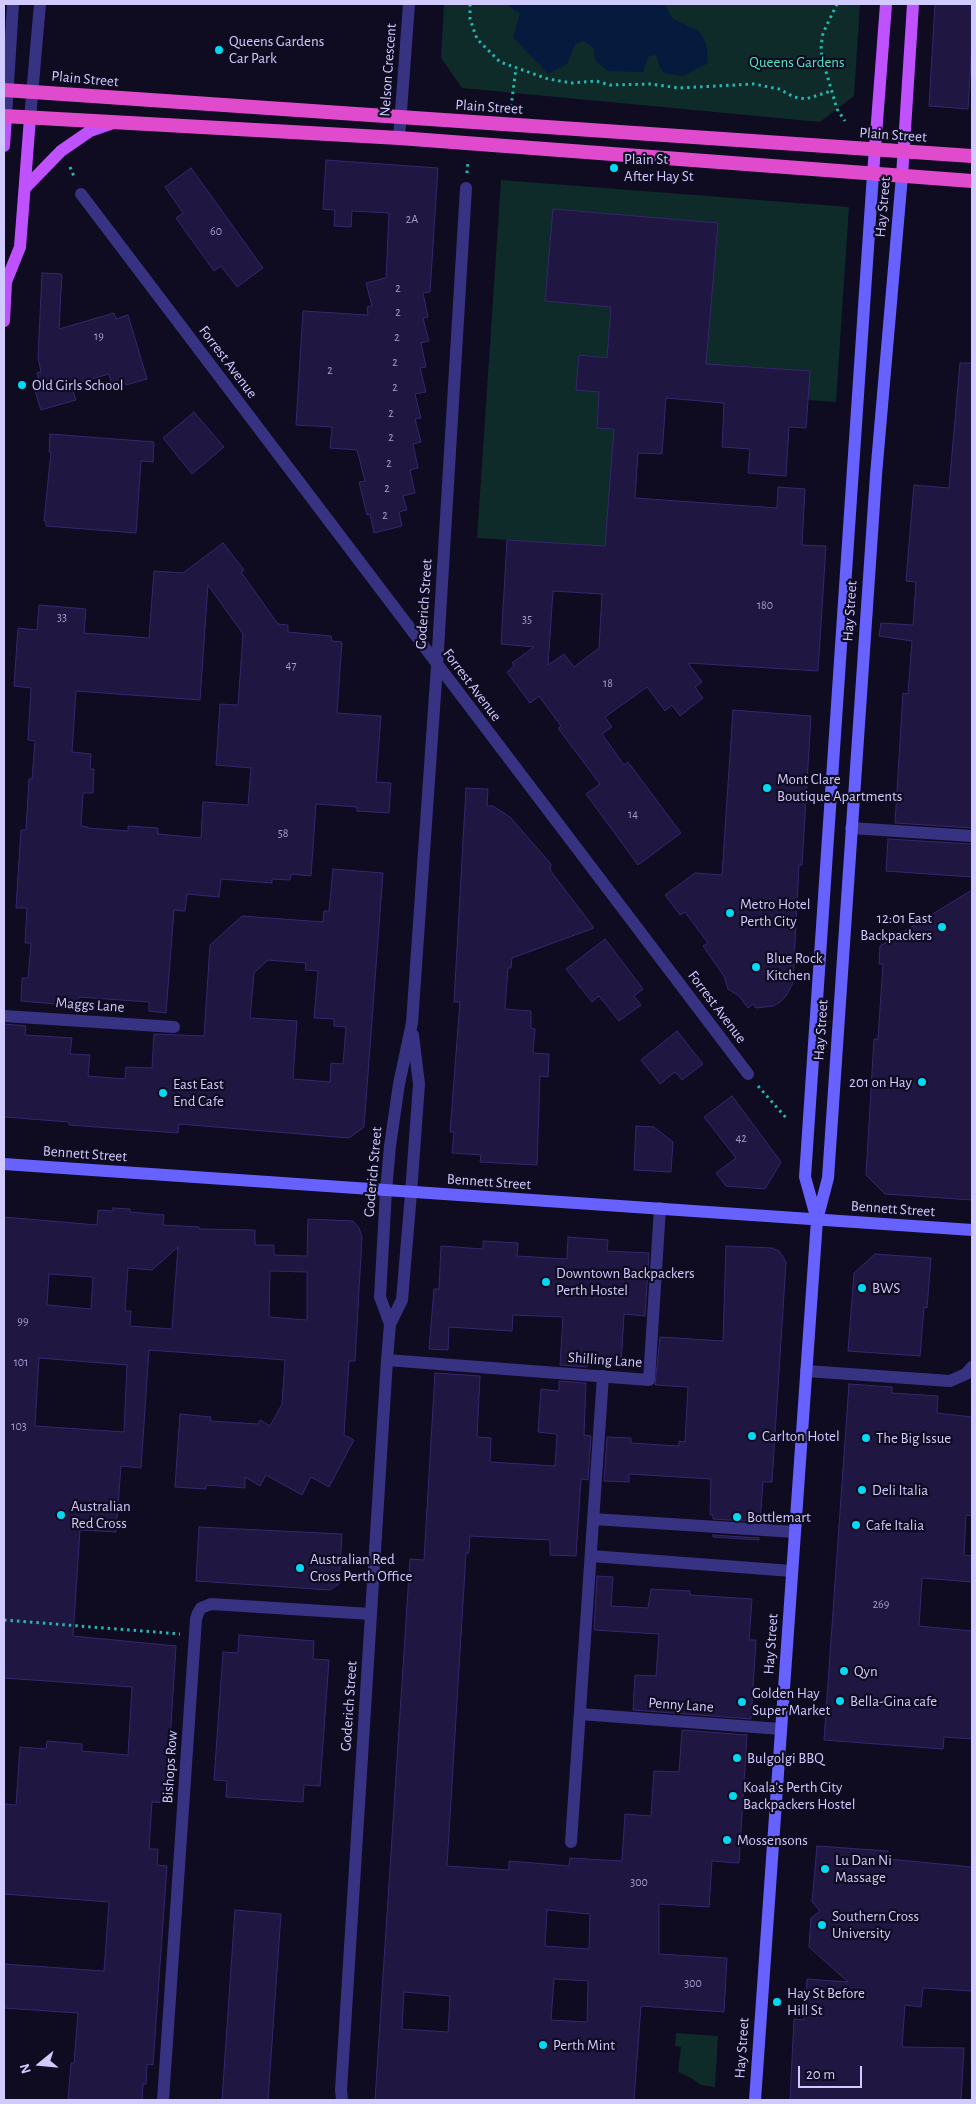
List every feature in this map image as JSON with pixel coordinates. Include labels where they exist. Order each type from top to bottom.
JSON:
[{"type":"highway","name":"Plain Street","points":[[5,90],[972,156]]},
{"type":"highway","points":[[5,116],[399,138],[972,181]]},
{"type":"main road","name":"Hay Street","points":[[817,1220],[805,1177],[872,174],[886,4]]},
{"type":"main road","name":"Hay Street","points":[[754,2100],[817,1220],[828,1178],[877,465],[904,152],[913,4]]},
{"type":"main road","points":[[4,146],[5,116]]},
{"type":"main road","points":[[4,321],[5,278],[20,247],[30,118]]},
{"type":"main road","points":[[26,187],[61,151],[90,131],[116,122]]},
{"type":"main road","name":"Bennett Street","points":[[4,1164],[972,1230]]},
{"type":"street","points":[[5,116],[5,90],[13,4]]},
{"type":"street","points":[[30,118],[40,4]]},
{"type":"street","name":"Nelson Crescent","points":[[399,138],[409,4]]},
{"type":"street","name":"Goderich Street","points":[[390,1324],[380,1297],[386,1191],[394,1120],[412,1023],[437,666],[466,188]]},
{"type":"street","name":"Forrest Avenue","points":[[81,194],[748,1074]]},
{"type":"street","points":[[851,828],[972,836]]},
{"type":"street","name":"Maggs Lane","points":[[4,1016],[174,1027]]},
{"type":"street","name":"Goderich Street","points":[[339,2097],[387,1360],[390,1324],[402,1300],[411,1192],[418,1084],[412,1023]]},
{"type":"street","name":"Shilling Lane","points":[[387,1360],[649,1380],[660,1208]]},
{"type":"street","points":[[806,1371],[950,1381],[966,1374],[972,1367]]},
{"type":"street","points":[[571,1842],[603,1376]]},
{"type":"street","points":[[593,1519],[795,1532]]},
{"type":"street","points":[[591,1556],[792,1571]]},
{"type":"street","name":"Bishops Row","points":[[162,2100],[198,1613],[201,1608],[211,1604],[371,1614]]},
{"type":"street","name":"Penny Lane","points":[[580,1714],[781,1729]]},
{"type":"path","points":[[470,4],[470,19],[477,38],[500,62],[540,76],[572,83],[596,81],[610,85],[651,84],[679,88],[754,84],[780,89],[794,97],[806,99],[831,91]]},
{"type":"path","points":[[837,4],[832,18],[823,33],[821,46],[822,58],[831,91],[837,109],[845,121]]},
{"type":"path","points":[[511,108],[516,68]]},
{"type":"path","points":[[748,1074],[788,1120]]},
{"type":"path","points":[[4,1620],[195,1635]]},
{"type":"green space","name":"Queens Gardens","points":[[444,4],[860,4],[854,96],[820,122],[462,88],[441,58]]},
{"type":"green space","points":[[501,180],[849,207],[836,402],[808,400],[810,371],[727,365],[724,404],[703,401],[718,223],[553,209],[545,301],[611,307],[607,358],[579,355],[576,390],[599,392],[597,428],[614,429],[606,546],[477,538]]},
{"type":"green space","points":[[676,2033],[718,2036],[715,2087],[701,2085],[678,2072],[681,2047],[675,2046]]},
{"type":"water","points":[[505,4],[664,4],[673,19],[699,31],[706,43],[708,63],[683,76],[664,73],[660,68],[656,55],[649,56],[643,72],[607,71],[595,60],[594,48],[583,41],[575,45],[567,64],[548,74],[513,37],[520,13]]},
{"type":"building","points":[[935,4],[972,4],[968,109],[929,106]]},
{"type":"building","points":[[326,160],[438,168],[430,292],[423,293],[428,317],[423,318],[429,341],[421,343],[426,367],[420,368],[426,392],[415,394],[421,418],[415,419],[421,442],[413,444],[418,468],[410,470],[415,493],[403,496],[407,510],[399,512],[402,526],[374,533],[370,514],[367,515],[359,482],[365,481],[357,450],[330,448],[332,427],[296,425],[303,311],[368,315],[367,307],[372,306],[366,283],[386,278],[389,213],[352,211],[351,227],[334,226],[335,210],[323,209]]},
{"type":"building","points":[[191,168],[263,268],[237,287],[221,266],[214,271],[176,218],[183,213],[165,187]]},
{"type":"building","points":[[553,209],[718,223],[706,364],[810,371],[806,428],[789,427],[786,476],[748,473],[750,449],[722,447],[724,403],[666,398],[662,454],[638,453],[635,498],[777,508],[778,487],[805,489],[802,545],[826,546],[818,671],[688,663],[702,682],[695,687],[703,698],[680,716],[672,705],[665,711],[647,687],[605,717],[612,727],[602,734],[624,765],[628,762],[681,833],[638,865],[586,794],[600,784],[558,728],[561,726],[539,696],[530,703],[507,672],[514,666],[512,663],[534,647],[501,644],[507,540],[605,546],[614,429],[597,428],[599,392],[576,390],[579,355],[607,358],[611,307],[545,301]],"holes":[[[553,591],[602,594],[599,648],[574,667],[564,654],[548,665]]]},
{"type":"building","points":[[42,273],[62,274],[59,329],[114,313],[116,319],[128,315],[147,379],[126,385],[125,382],[112,386],[109,374],[71,385],[76,400],[41,410],[35,391],[42,389],[37,373],[41,372],[38,358]]},
{"type":"building","points":[[960,363],[972,363],[972,828],[895,823],[903,693],[908,694],[912,641],[879,636],[881,623],[913,625],[916,582],[906,581],[914,485],[949,488]]},
{"type":"building","points":[[194,412],[224,447],[192,474],[163,438]]},
{"type":"building","points":[[50,434],[154,442],[153,462],[141,461],[136,533],[46,526],[46,521],[44,521],[51,452],[49,452]]},
{"type":"building","points":[[223,543],[244,570],[241,572],[278,624],[288,625],[288,632],[331,636],[332,641],[342,642],[337,713],[381,716],[376,782],[391,783],[389,813],[357,811],[357,807],[316,804],[311,876],[291,874],[290,880],[272,879],[272,883],[221,879],[219,897],[187,894],[185,911],[174,910],[166,1013],[149,1011],[149,1002],[79,997],[78,1001],[56,999],[56,1004],[21,1001],[22,978],[28,978],[31,943],[25,943],[27,908],[16,908],[21,830],[26,830],[29,779],[32,779],[35,741],[28,740],[31,688],[14,686],[18,628],[37,630],[39,605],[86,609],[84,633],[149,638],[154,571],[183,573]],"holes":[[[208,585],[243,634],[238,705],[220,704],[216,765],[251,768],[248,805],[203,802],[201,838],[158,834],[158,828],[128,826],[128,831],[81,826],[83,793],[93,793],[94,769],[90,769],[91,754],[72,752],[76,691],[200,700]]]},
{"type":"building","points":[[733,710],[811,716],[802,865],[799,865],[793,983],[786,996],[780,1002],[773,1006],[756,1008],[753,1004],[748,1008],[739,996],[728,989],[724,976],[703,946],[708,943],[685,912],[680,915],[665,895],[695,873],[722,875]]},
{"type":"building","points":[[466,788],[488,789],[487,806],[493,806],[510,817],[551,864],[550,870],[594,928],[512,958],[511,968],[508,968],[505,1009],[531,1011],[531,1028],[535,1029],[533,1053],[549,1054],[548,1077],[540,1076],[537,1165],[480,1162],[481,1155],[452,1153],[454,1132],[450,1132],[460,1002],[454,1002]]},
{"type":"building","points":[[888,839],[972,844],[972,877],[886,871]]},
{"type":"building","points":[[333,869],[383,873],[364,1127],[349,1138],[179,1124],[178,1133],[69,1125],[69,1122],[5,1117],[4,1024],[26,1026],[25,1035],[72,1038],[70,1054],[90,1055],[88,1076],[125,1079],[126,1067],[152,1068],[154,1034],[204,1036],[210,945],[242,916],[323,922],[324,911],[329,911]],"holes":[[[268,960],[306,963],[305,970],[318,971],[314,1018],[334,1019],[334,1026],[346,1027],[343,1064],[331,1063],[330,1082],[293,1079],[297,1021],[250,1018],[254,973]]]},
{"type":"building","points":[[972,890],[972,1200],[885,1194],[866,1175],[874,1039],[878,1039],[883,964],[879,964],[880,946]]},
{"type":"building","points":[[605,939],[643,989],[634,996],[641,1005],[619,1021],[599,996],[592,1002],[566,969]]},
{"type":"building","points":[[677,1031],[703,1064],[682,1080],[675,1072],[660,1084],[641,1060]]},
{"type":"building","points":[[732,1096],[781,1162],[765,1189],[726,1186],[716,1173],[736,1158],[704,1117]]},
{"type":"building","points":[[636,1126],[654,1127],[673,1142],[671,1172],[634,1170]]},
{"type":"building","points":[[113,1208],[130,1209],[130,1212],[164,1215],[163,1225],[199,1227],[199,1229],[255,1230],[255,1245],[274,1245],[274,1255],[307,1256],[308,1219],[353,1221],[359,1228],[362,1237],[355,1361],[349,1361],[344,1435],[354,1440],[329,1487],[311,1477],[302,1495],[266,1475],[260,1486],[245,1477],[245,1488],[206,1485],[206,1489],[175,1487],[180,1414],[211,1417],[210,1421],[258,1424],[260,1420],[270,1426],[282,1404],[285,1360],[149,1350],[141,1468],[121,1466],[116,1532],[80,1530],[73,1636],[176,1646],[166,1803],[152,1802],[149,1849],[158,1849],[157,1865],[167,1866],[153,2065],[147,2064],[146,2084],[143,2084],[142,2100],[82,2100],[68,2099],[71,2063],[74,2063],[78,2013],[4,2008],[4,1964],[104,1971],[109,1902],[4,1894],[4,1804],[16,1805],[20,1747],[46,1749],[47,1741],[82,1744],[82,1751],[128,1755],[132,1687],[4,1678],[4,1217],[97,1225],[98,1210],[113,1211]],"holes":[[[178,1247],[172,1329],[130,1326],[131,1311],[125,1311],[128,1268],[152,1270]],[[270,1271],[307,1272],[307,1320],[269,1317]],[[49,1274],[93,1277],[91,1309],[47,1305]],[[39,1358],[127,1365],[124,1432],[35,1426]]]},
{"type":"building","points":[[568,1237],[608,1240],[607,1251],[649,1253],[645,1316],[624,1314],[621,1365],[587,1363],[587,1367],[560,1365],[563,1317],[513,1315],[512,1331],[449,1327],[448,1350],[429,1349],[434,1289],[439,1289],[441,1246],[483,1249],[483,1241],[518,1243],[517,1256],[567,1259]]},
{"type":"building","points":[[726,1246],[772,1248],[779,1251],[786,1262],[772,1482],[763,1482],[760,1522],[713,1519],[713,1515],[710,1515],[711,1479],[629,1474],[629,1482],[604,1481],[607,1437],[631,1438],[631,1443],[679,1446],[679,1441],[685,1442],[688,1387],[655,1385],[660,1337],[723,1341]]},
{"type":"building","points":[[875,1254],[931,1258],[927,1308],[924,1307],[920,1356],[848,1351],[854,1273]]},
{"type":"building","points":[[435,1373],[480,1376],[477,1437],[491,1438],[490,1462],[555,1466],[557,1434],[538,1432],[541,1389],[559,1391],[559,1381],[586,1383],[584,1435],[591,1436],[588,1480],[581,1479],[576,1556],[550,1555],[550,1540],[470,1536],[469,1553],[466,1553],[447,1866],[509,1870],[509,1861],[569,1866],[570,1858],[622,1861],[625,1814],[651,1816],[654,1771],[679,1772],[682,1730],[747,1735],[739,1863],[712,1861],[709,1907],[659,1904],[659,1954],[727,1958],[724,2012],[641,2006],[634,2100],[375,2100],[410,1559],[424,1560]],"holes":[[[547,1910],[590,1914],[589,1949],[545,1946]],[[554,1979],[588,1981],[587,2022],[551,2020]],[[404,1992],[450,1996],[448,2032],[402,2029]]]},
{"type":"building","points":[[849,1384],[892,1387],[892,1393],[938,1396],[937,1413],[972,1417],[972,1516],[966,1515],[964,1555],[972,1556],[972,1582],[922,1578],[919,1626],[972,1631],[972,1739],[944,1737],[943,1749],[824,1740]]},
{"type":"building","points":[[199,1527],[342,1534],[339,1584],[330,1590],[196,1581]]},
{"type":"building","points":[[713,1535],[759,1538],[759,1540],[713,1537]]},
{"type":"building","points":[[597,1576],[613,1577],[611,1606],[648,1608],[651,1589],[690,1591],[690,1595],[752,1599],[749,1640],[756,1640],[751,1719],[633,1710],[635,1675],[656,1676],[659,1634],[594,1630]]},
{"type":"building","points":[[239,1635],[314,1641],[313,1659],[329,1660],[320,1786],[304,1785],[303,1802],[226,1797],[227,1781],[214,1780],[223,1652],[238,1653]]},
{"type":"building","points":[[817,1846],[888,1851],[888,1859],[972,1867],[972,1991],[923,1988],[921,2007],[905,2005],[902,2047],[964,2048],[961,2100],[790,2100],[794,2019],[804,2020],[807,1979],[848,1982],[809,1947],[811,1918],[820,1911],[812,1902]]},
{"type":"building","points":[[235,1910],[281,1914],[268,2100],[222,2100]]},
{"type":"place","name":"Queens Gardens Car Park","points":[[219,50]]},
{"type":"place","name":"Plain St After Hay St","points":[[614,168]]},
{"type":"place","name":"Old Girls School","points":[[22,385]]},
{"type":"place","name":"Mont Clare Boutique Apartments","points":[[767,788]]},
{"type":"place","name":"Metro Hotel Perth City","points":[[730,913]]},
{"type":"place","name":"12:01 East Backpackers","points":[[942,927]]},
{"type":"place","name":"Blue Rock Kitchen","points":[[756,967]]},
{"type":"place","name":"201 on Hay","points":[[922,1082]]},
{"type":"place","name":"East East End Cafe","points":[[163,1093]]},
{"type":"place","name":"Downtown Backpackers Perth Hostel","points":[[546,1282]]},
{"type":"place","name":"BWS","points":[[862,1288]]},
{"type":"place","name":"Carlton Hotel","points":[[752,1436]]},
{"type":"place","name":"The Big Issue","points":[[866,1438]]},
{"type":"place","name":"Deli Italia","points":[[862,1490]]},
{"type":"place","name":"Australian Red Cross","points":[[61,1515]]},
{"type":"place","name":"Bottlemart","points":[[737,1517]]},
{"type":"place","name":"Cafe Italia","points":[[856,1525]]},
{"type":"place","name":"Australian Red Cross Perth Office","points":[[300,1568]]},
{"type":"place","name":"Qyn","points":[[844,1671]]},
{"type":"place","name":"Bella-Gina cafe","points":[[840,1701]]},
{"type":"place","name":"Golden Hay Super Market","points":[[742,1702]]},
{"type":"place","name":"Bulgolgi BBQ","points":[[737,1758]]},
{"type":"place","name":"Koala's Perth City Backpackers Hostel","points":[[733,1796]]},
{"type":"place","name":"Mossensons","points":[[727,1840]]},
{"type":"place","name":"Lu Dan Ni Massage","points":[[825,1869]]},
{"type":"place","name":"Southern Cross University","points":[[822,1925]]},
{"type":"place","name":"Hay St Before Hill St","points":[[777,2002]]},
{"type":"place","name":"Perth Mint","points":[[543,2045]]}]
